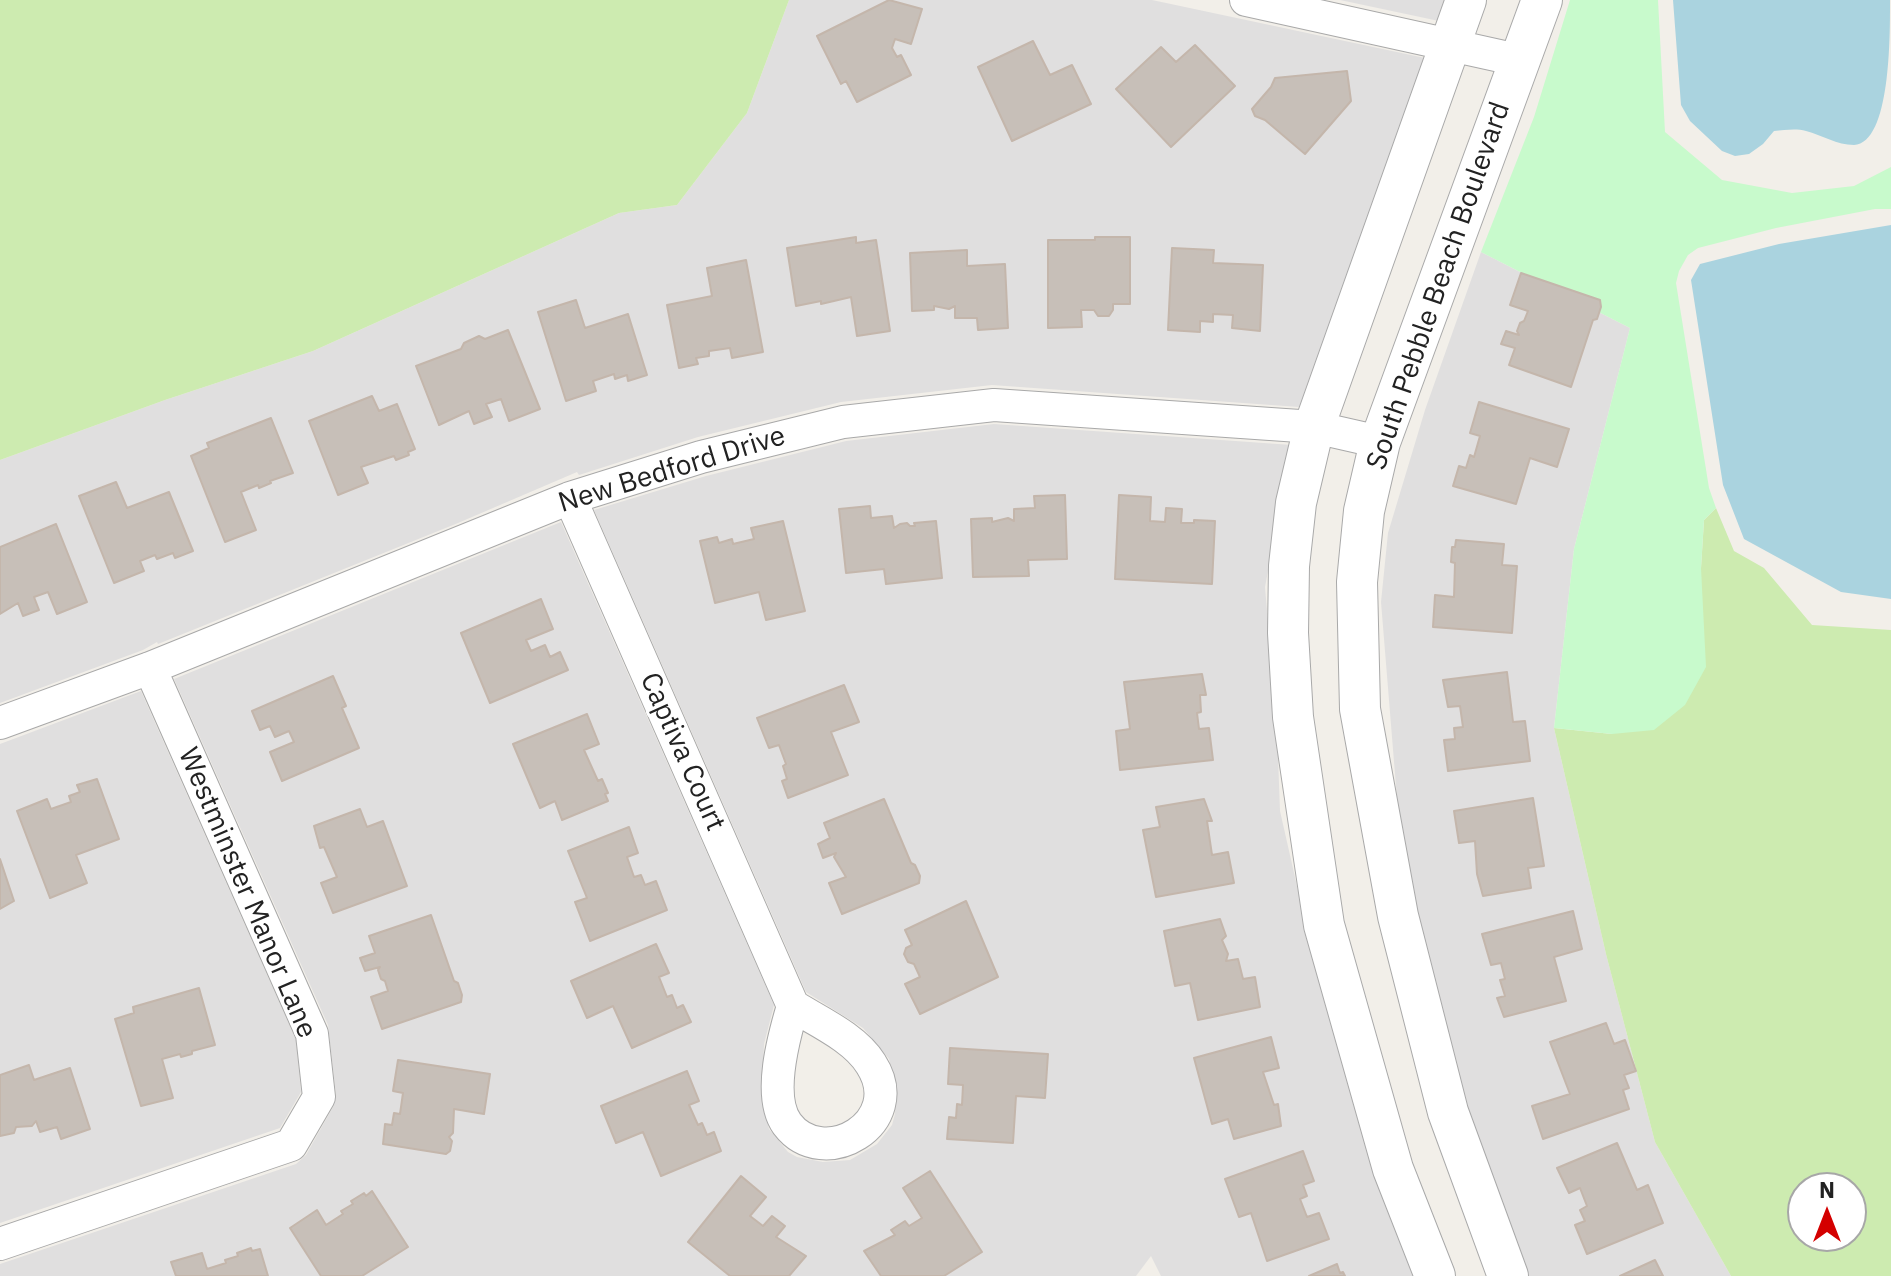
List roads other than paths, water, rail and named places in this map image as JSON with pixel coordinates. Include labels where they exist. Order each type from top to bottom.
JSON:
[{"type":"street","points":[[1246,0],[1518,60]]},
{"type":"street","points":[[1435,1276],[1393,1169],[1324,925],[1293,717],[1288,633],[1289,566],[1296,503],[1314,427],[1466,0]]},
{"type":"street","name":"South Pebble Beach Boulevard","points":[[1508,1276],[1444,1097],[1398,916],[1360,709],[1357,582],[1364,511],[1380,442],[1542,0]]},
{"type":"street","name":"New Bedford Drive","points":[[0,723],[150,668],[570,498],[701,457],[843,422],[994,405],[1314,427],[1380,442]]},
{"type":"street","name":"Captiva Court","points":[[570,498],[793,1006]]},
{"type":"street","name":"Westminster Manor Lane","points":[[0,1244],[291,1145],[319,1097],[312,1034],[150,668]]},
{"type":"water","points":[[1673,0],[1890,0],[1886,85],[1882,107],[1866,140],[1848,145],[1806,131],[1774,131],[1749,154],[1735,156],[1722,151],[1690,121],[1681,105]]},
{"type":"water","points":[[1891,225],[1891,599],[1841,592],[1744,539],[1723,485],[1691,280],[1700,264],[1779,244]]}]
